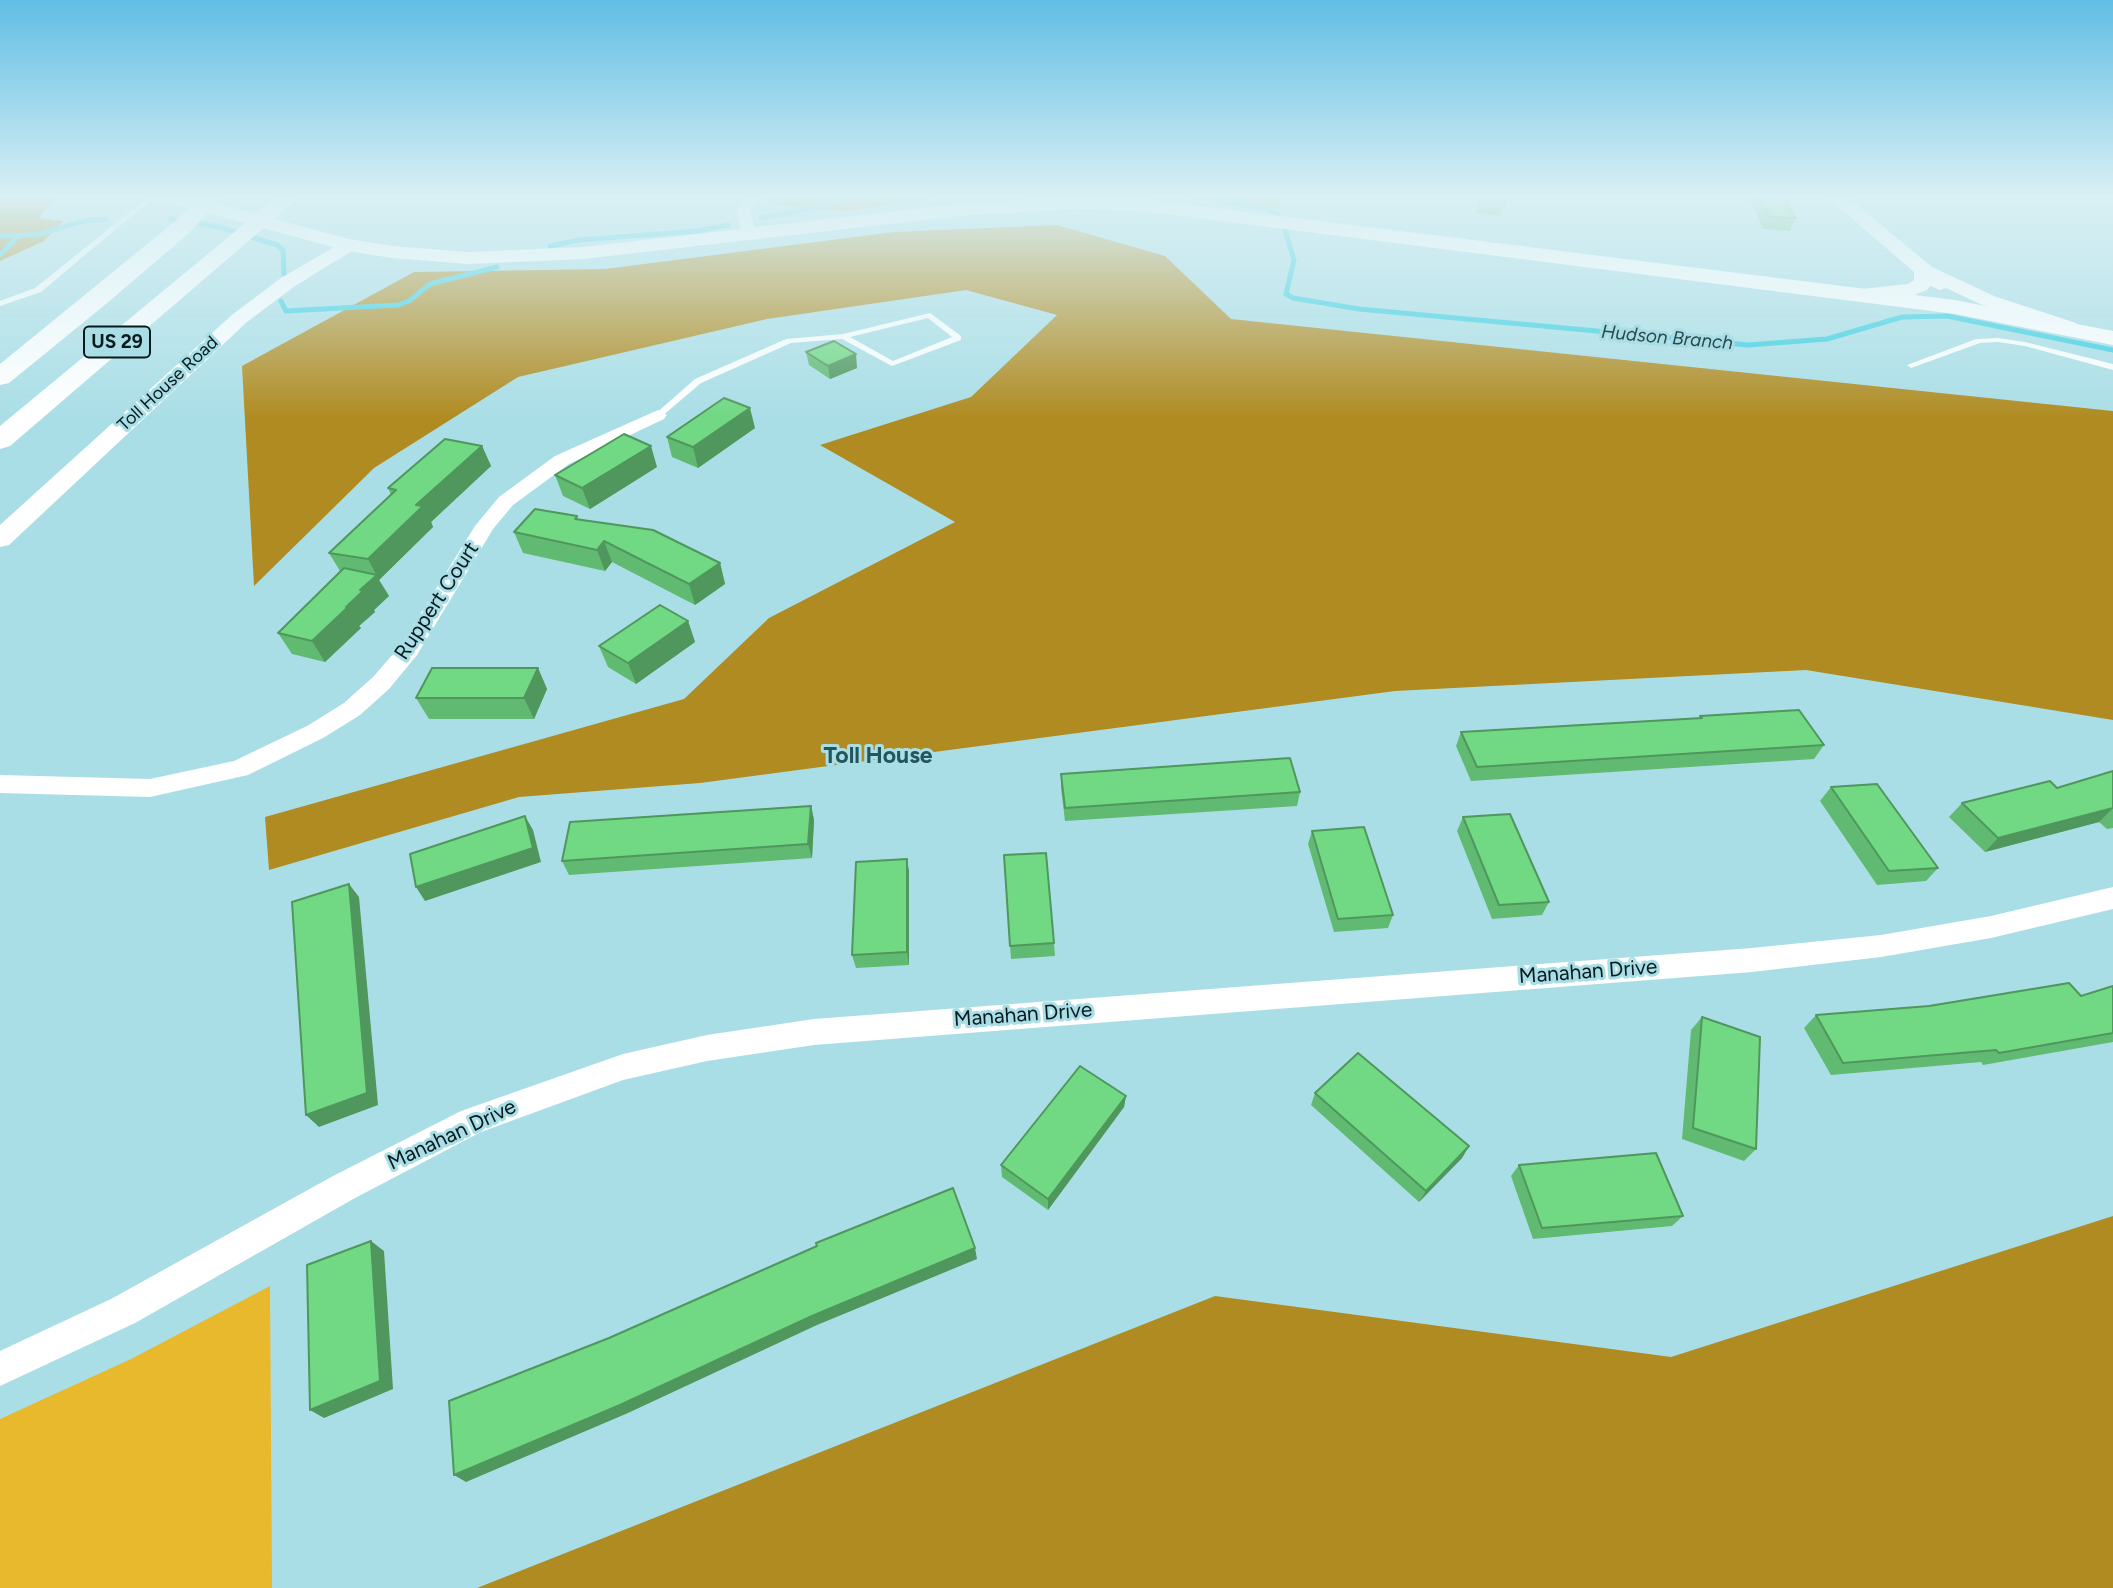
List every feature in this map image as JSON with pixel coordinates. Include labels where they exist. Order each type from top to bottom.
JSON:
[{"type":"highway","name":"US 29","points":[[0,377],[131,269]]},
{"type":"highway","name":"US 29","points":[[0,440],[204,269]]},
{"type":"main road","points":[[1662,269],[1955,307],[2112,338]]},
{"type":"street","name":"Toll House Road","points":[[0,539],[240,318],[308,269]]},
{"type":"street","points":[[1860,294],[1912,290],[1920,286],[1924,271]]},
{"type":"street","points":[[1924,271],[1949,295],[1955,307]]},
{"type":"street","points":[[1924,271],[2034,317],[2112,338]]},
{"type":"street","name":"Ruppert Court","points":[[0,784],[150,788],[239,769],[315,732],[352,709],[381,683],[409,650],[485,526],[506,501],[562,460],[658,415]]},
{"type":"street","name":"Manahan Drive","points":[[0,1369],[123,1311],[344,1187],[472,1121],[623,1067],[706,1048],[814,1032],[936,1021],[1752,960],[1868,948],[1991,927],[2113,898]]},
{"type":"lane","points":[[0,304],[38,290],[63,269]]},
{"type":"lane","points":[[658,415],[698,381],[789,341],[843,336],[930,315],[958,338],[892,364],[843,336]]},
{"type":"lane","points":[[1911,365],[1979,341],[1998,340],[2113,368]]},
{"type":"shaded area","points":[[598,269],[1179,269],[1231,319],[2113,411],[2113,720],[1806,670],[1395,691],[700,783],[519,797],[269,870],[265,817],[684,699],[769,618],[955,522],[820,445],[971,397],[1057,315],[966,290],[767,319],[518,377],[374,468],[254,586],[242,366],[414,272]]},
{"type":"shaded area","points":[[2113,1216],[2113,1588],[477,1588],[1215,1296],[1671,1357]]},
{"type":"shaded area","points":[[270,1286],[272,1588],[0,1588],[0,1419],[131,1359]]},
{"type":"building","points":[[834,341],[856,354],[828,366],[806,352]]},
{"type":"building","points":[[724,398],[750,408],[693,447],[667,437]]},
{"type":"building","points":[[624,434],[651,446],[582,488],[555,475]]},
{"type":"building","points":[[445,439],[482,446],[416,505],[423,506],[368,559],[329,553],[396,490],[388,488]]},
{"type":"building","points":[[535,509],[577,516],[575,519],[653,530],[720,563],[689,584],[604,541],[597,550],[514,532]]},
{"type":"building","points":[[344,568],[377,575],[312,641],[278,633]]},
{"type":"building","points":[[660,605],[688,621],[628,663],[599,646]]},
{"type":"building","points":[[432,668],[538,668],[524,698],[416,698]]},
{"type":"building","points":[[1799,710],[1824,745],[1477,767],[1461,732],[1702,718],[1700,716]]},
{"type":"building","points":[[1290,758],[1300,792],[1065,808],[1061,774]]},
{"type":"building","points":[[2113,771],[2113,808],[1998,838],[1962,803],[2050,781],[2057,788]]},
{"type":"building","points":[[1877,784],[1938,868],[1889,871],[1831,787]]},
{"type":"building","points":[[811,806],[808,844],[562,861],[570,822]]},
{"type":"building","points":[[1510,814],[1549,902],[1499,905],[1463,817]]},
{"type":"building","points":[[525,816],[533,848],[416,887],[410,854]]},
{"type":"building","points":[[1364,827],[1393,915],[1338,919],[1312,831]]},
{"type":"building","points":[[1046,853],[1054,943],[1010,946],[1004,855]]},
{"type":"building","points":[[907,859],[907,952],[852,955],[856,862]]},
{"type":"building","points":[[349,884],[367,1093],[306,1115],[292,902]]},
{"type":"building","points":[[2069,983],[2081,996],[2113,986],[2113,1033],[1999,1053],[1996,1050],[1843,1063],[1816,1015],[1929,1006]]},
{"type":"building","points":[[1702,1017],[1760,1037],[1756,1149],[1693,1128]]},
{"type":"building","points":[[1358,1053],[1469,1146],[1426,1191],[1315,1093]]},
{"type":"building","points":[[1080,1066],[1126,1096],[1048,1199],[1001,1165]]},
{"type":"building","points":[[1656,1153],[1683,1216],[1542,1228],[1519,1165]]},
{"type":"building","points":[[953,1188],[975,1248],[812,1316],[620,1405],[454,1475],[449,1401],[609,1338],[817,1246],[816,1243]]},
{"type":"building","points":[[371,1241],[380,1381],[310,1410],[307,1265]]},
{"type":"waterway","name":"Hudson Branch","points":[[284,269],[284,274]]},
{"type":"waterway","name":"Hudson Branch","points":[[281,301],[286,311],[398,305],[409,301],[430,284],[489,269]]},
{"type":"waterway","name":"Hudson Branch","points":[[1292,269],[1286,294],[1293,298],[1359,309],[1748,345],[1827,339],[1902,317],[1947,316],[2113,350]]},
{"type":"district","name":"Toll House","points":[[878,756]]}]
